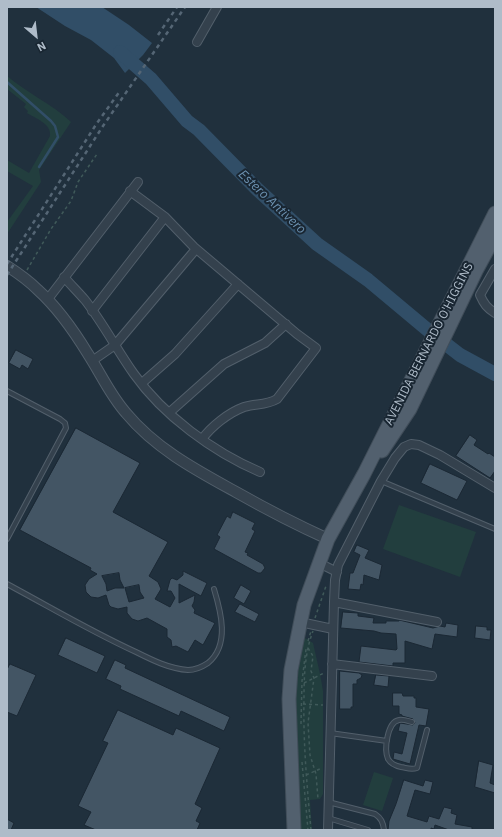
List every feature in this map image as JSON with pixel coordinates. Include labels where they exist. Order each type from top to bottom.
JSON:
[{"type":"main road","name":"AVENIDA BERNARDO O'HIGGINS","points":[[294,830],[289,699],[290,670],[304,605],[328,540],[364,474],[380,454],[471,271],[495,213]]},
{"type":"main road","name":"AVENIDA BERNARDO O'HIGGINS","points":[[471,271],[495,236]]},
{"type":"street","points":[[197,42],[217,7]]},
{"type":"street","points":[[48,299],[138,182]]},
{"type":"street","points":[[130,191],[165,217],[196,248],[316,348],[277,399],[271,403],[244,407],[233,412],[211,429],[202,439]]},
{"type":"street","points":[[92,311],[165,217]]},
{"type":"street","points":[[92,361],[115,345],[196,248]]},
{"type":"street","points":[[7,266],[23,277],[48,299],[67,322],[109,391],[125,413],[146,434],[180,460],[205,475],[328,540]]},
{"type":"street","points":[[495,269],[480,295],[483,303],[495,314]]},
{"type":"street","points":[[64,277],[92,311],[135,375],[157,401],[202,439],[233,459],[260,472]]},
{"type":"street","points":[[142,383],[174,354],[238,284]]},
{"type":"street","points":[[170,412],[224,364],[265,343],[286,324]]},
{"type":"street","points":[[328,830],[334,602],[338,565],[381,481],[395,458],[404,447],[411,444],[419,445],[440,455],[495,488]]},
{"type":"street","points":[[319,563],[337,572]]},
{"type":"street","points":[[334,602],[436,622]]},
{"type":"street","points":[[300,622],[333,629]]},
{"type":"street","points":[[332,667],[432,676]]},
{"type":"lane","points":[[7,391],[60,419],[66,428],[7,538]]},
{"type":"lane","points":[[381,481],[495,529]]},
{"type":"lane","points":[[7,584],[100,636],[155,661],[188,670],[197,669],[206,664],[214,658],[219,648],[222,636],[221,618],[214,589]]},
{"type":"lane","points":[[412,722],[397,720],[391,727],[386,752],[388,759],[395,766],[413,769],[417,768],[427,730]]},
{"type":"lane","points":[[330,734],[387,741]]},
{"type":"lane","points":[[328,802],[375,814],[380,818],[384,830]]},
{"type":"lane","points":[[328,818],[368,830]]},
{"type":"path","points":[[23,277],[51,228],[71,201],[78,182],[97,154]]},
{"type":"path","points":[[311,830],[306,775],[303,704],[308,648],[315,625]]},
{"type":"path","points":[[308,648],[313,656],[311,671],[314,678],[308,723],[310,755],[316,771],[318,799]]},
{"type":"path","points":[[304,683],[332,667]]},
{"type":"path","points":[[303,704],[331,705]]},
{"type":"path","points":[[303,723],[308,723]]},
{"type":"path","points":[[306,775],[329,765]]},
{"type":"green space","points":[[7,76],[71,122],[39,170],[41,182],[7,234],[7,222],[33,186],[7,171],[7,160],[29,173],[50,136],[50,132],[46,125],[27,113],[28,111],[24,107],[26,104],[7,89]]},
{"type":"green space","points":[[399,505],[476,532],[460,577],[383,549]]},
{"type":"green space","points":[[305,638],[313,643],[323,691],[323,794],[320,799],[310,800],[312,830],[301,830],[294,725],[297,663],[303,640]]},
{"type":"green space","points":[[374,772],[393,778],[382,811],[363,805]]},
{"type":"water","points":[[36,7],[102,7],[152,43],[143,55],[125,73],[114,58],[91,40],[65,26]]},
{"type":"building","points":[[16,350],[33,359],[28,369],[22,365],[20,369],[9,363]]},
{"type":"building","points":[[76,428],[140,463],[113,512],[168,542],[149,576],[158,582],[161,589],[155,599],[170,607],[175,598],[171,591],[167,591],[170,580],[172,578],[177,580],[183,575],[183,571],[207,583],[201,596],[179,584],[179,603],[195,595],[192,606],[195,610],[194,613],[215,623],[203,645],[195,640],[188,652],[176,646],[172,647],[171,640],[167,637],[167,629],[147,618],[138,621],[132,619],[127,613],[127,607],[118,609],[111,607],[106,595],[98,598],[91,597],[86,592],[85,585],[89,579],[97,574],[90,570],[91,568],[20,530]],"holes":[[[119,573],[120,580],[124,588],[115,588],[107,591],[106,584],[102,576]],[[139,585],[140,592],[144,598],[129,602],[125,588]]]},
{"type":"building","points":[[470,435],[477,440],[474,445],[495,457],[495,471],[490,478],[456,456]]},
{"type":"building","points":[[430,464],[467,481],[457,500],[421,483]]},
{"type":"building","points":[[233,512],[255,523],[252,529],[255,531],[245,552],[248,553],[247,555],[263,564],[265,568],[261,573],[258,573],[214,549],[220,537],[217,535],[227,516],[230,518]]},
{"type":"building","points":[[357,545],[369,550],[365,558],[382,565],[379,580],[364,575],[363,585],[361,584],[360,590],[348,589],[350,573],[353,573],[360,555],[354,552]]},
{"type":"building","points":[[241,585],[251,591],[244,604],[234,598]]},
{"type":"building","points":[[240,604],[259,614],[255,622],[235,612]]},
{"type":"building","points":[[343,612],[358,613],[358,616],[374,618],[373,623],[386,623],[386,621],[399,620],[433,628],[440,626],[445,627],[446,623],[458,625],[457,637],[435,634],[432,649],[405,641],[405,663],[393,663],[393,666],[359,662],[361,646],[396,650],[396,634],[341,628]]},
{"type":"building","points":[[476,626],[487,627],[487,630],[491,630],[490,640],[475,638]]},
{"type":"building","points":[[66,638],[105,656],[97,673],[58,655]]},
{"type":"building","points":[[115,660],[126,665],[125,668],[230,717],[224,731],[181,711],[179,716],[120,689],[121,686],[106,679]]},
{"type":"building","points":[[10,664],[36,675],[17,716],[7,712],[7,670]]},
{"type":"building","points":[[340,671],[359,673],[362,675],[361,678],[357,680],[357,684],[353,684],[353,707],[351,707],[351,709],[340,709]]},
{"type":"building","points":[[376,675],[389,676],[388,687],[374,685]]},
{"type":"building","points":[[393,693],[402,693],[403,696],[414,696],[414,698],[416,698],[416,707],[429,709],[426,726],[419,725],[410,764],[393,759],[394,752],[402,754],[407,733],[398,731],[400,723],[413,725],[415,723],[413,719],[399,714],[399,706],[393,706]]},
{"type":"building","points":[[118,710],[173,735],[176,728],[220,748],[195,804],[202,808],[196,821],[200,823],[197,830],[96,830],[84,825],[91,812],[78,806],[108,743],[103,741]]},
{"type":"building","points":[[479,761],[493,765],[490,783],[495,785],[495,793],[475,787]]},
{"type":"building","points":[[404,780],[423,786],[425,780],[433,782],[430,794],[415,790],[407,816],[427,822],[429,816],[439,819],[444,807],[452,809],[451,813],[457,815],[455,824],[472,827],[472,830],[449,830],[435,825],[434,829],[431,828],[431,830],[388,830],[389,821]]},
{"type":"building","points":[[7,819],[14,823],[11,830],[7,830]]},
{"type":"waterway","name":"Estero Antivero","points":[[120,52],[151,79],[187,121],[199,130],[257,189],[317,244],[368,280],[460,355],[495,374]]},
{"type":"waterway","points":[[7,82],[55,126],[58,137],[39,167]]},
{"type":"railway","points":[[158,35],[177,7]]},
{"type":"railway","points":[[7,275],[103,126],[185,7]]},
{"type":"railway","points":[[7,264],[97,123],[120,91]]}]
